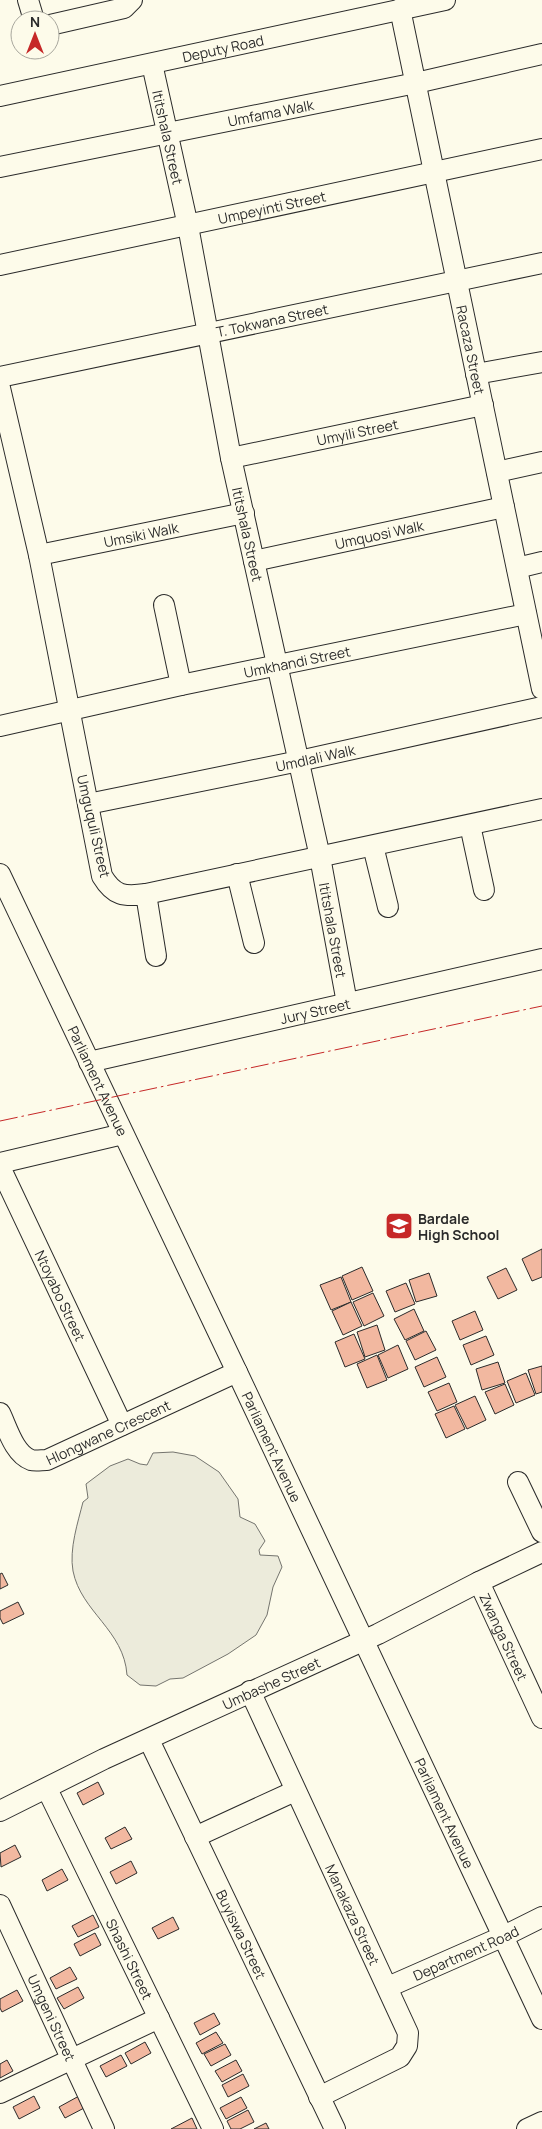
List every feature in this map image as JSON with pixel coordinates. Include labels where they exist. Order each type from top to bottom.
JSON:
[{"type":"street","name":"Deputy Road","points":[[0,96],[446,0]]},
{"type":"street","points":[[60,23],[124,8],[132,1]]},
{"type":"street","name":"Racaza Street","points":[[400,9],[526,614],[539,659],[542,689]]},
{"type":"street","name":"Umfama Walk","points":[[0,167],[416,83],[542,54]]},
{"type":"street","name":"Ititshala Street","points":[[152,64],[188,226],[231,458],[320,857],[347,1003]]},
{"type":"street","name":"Umpeyinti Street","points":[[0,265],[542,149]]},
{"type":"street","name":"T. Tokwana Street","points":[[0,378],[542,263]]},
{"type":"street","points":[[476,374],[542,362]]},
{"type":"street","name":"Umguquli Street","points":[[0,388],[39,555],[102,876],[109,889],[131,896],[146,894],[470,826],[542,809]]},
{"type":"street","name":"Umyili Street","points":[[231,458],[483,405]]},
{"type":"street","points":[[497,472],[542,462]]},
{"type":"street","name":"Umquosi Walk","points":[[254,561],[504,507]]},
{"type":"street","name":"Umsiki Walk","points":[[39,555],[244,513]]},
{"type":"street","points":[[517,568],[542,562]]},
{"type":"street","points":[[164,605],[181,684]]},
{"type":"street","name":"Umkhandi Street","points":[[0,726],[181,684],[526,614]]},
{"type":"street","name":"Umdlali Walk","points":[[88,804],[299,761],[542,707]]},
{"type":"street","points":[[470,826],[484,890]]},
{"type":"street","points":[[373,846],[388,906]]},
{"type":"street","name":"Parliament Avenue","points":[[0,874],[542,2019]]},
{"type":"street","points":[[237,874],[254,943]]},
{"type":"street","points":[[146,894],[156,956]]},
{"type":"street","name":"Jury Street","points":[[89,1062],[542,959]]},
{"type":"street","points":[[0,1163],[123,1134]]},
{"type":"street","name":"Ntoyabo Street","points":[[0,1167],[122,1425]]},
{"type":"street","name":"Hlongwane Crescent","points":[[0,1413],[16,1447],[22,1454],[32,1460],[47,1460],[237,1372]]},
{"type":"street","points":[[518,1482],[542,1532]]},
{"type":"street","name":"Umbashe Street","points":[[0,1811],[104,1759],[149,1740],[250,1691],[364,1641],[542,1552]]},
{"type":"street","name":"Zwanga Street","points":[[479,1582],[542,1718]]},
{"type":"street","name":"Manakaza Street","points":[[250,1691],[295,1791],[388,1986],[408,2033],[407,2046],[400,2057],[319,2097]]},
{"type":"street","name":"Buyiswa Street","points":[[149,1740],[335,2129]]},
{"type":"street","name":"Shashi Street","points":[[47,1789],[213,2129]]},
{"type":"street","points":[[195,1837],[295,1791]]},
{"type":"street","name":"Umgeni Street","points":[[0,1906],[104,2129]]},
{"type":"street","name":"Department Road","points":[[388,1986],[542,1918]]},
{"type":"street","points":[[0,2093],[159,2018]]},
{"type":"street","points":[[528,2129],[542,2122]]},
{"type":"shaded area","points":[[173,1452],[195,1456],[219,1472],[238,1499],[240,1517],[255,1524],[265,1541],[259,1550],[260,1555],[278,1556],[282,1567],[273,1587],[267,1615],[256,1635],[228,1654],[183,1678],[170,1679],[156,1686],[140,1685],[127,1675],[124,1659],[111,1633],[84,1598],[77,1585],[72,1563],[73,1545],[83,1502],[88,1498],[86,1484],[110,1466],[128,1459],[147,1465],[153,1453]]},
{"type":"building","points":[[542,1249],[542,1277],[532,1281],[522,1259]]},
{"type":"building","points":[[362,1267],[373,1291],[352,1300],[342,1276]]},
{"type":"building","points":[[506,1268],[517,1290],[498,1299],[487,1277]]},
{"type":"building","points":[[429,1273],[437,1296],[416,1302],[409,1280]]},
{"type":"building","points":[[341,1277],[351,1302],[331,1310],[320,1285]]},
{"type":"building","points":[[406,1283],[415,1304],[395,1312],[386,1291]]},
{"type":"building","points":[[373,1293],[384,1316],[364,1326],[353,1302]]},
{"type":"building","points":[[351,1302],[362,1326],[343,1335],[332,1311]]},
{"type":"building","points":[[414,1309],[424,1331],[405,1340],[394,1319]]},
{"type":"building","points":[[475,1311],[483,1330],[460,1340],[452,1321]]},
{"type":"building","points":[[377,1325],[385,1350],[365,1357],[357,1332]]},
{"type":"building","points":[[426,1331],[436,1350],[415,1360],[406,1341]]},
{"type":"building","points":[[354,1334],[365,1359],[345,1367],[335,1342]]},
{"type":"building","points":[[486,1336],[494,1355],[471,1365],[463,1345]]},
{"type":"building","points":[[398,1345],[408,1369],[388,1378],[378,1355]]},
{"type":"building","points":[[377,1355],[387,1380],[367,1388],[357,1364]]},
{"type":"building","points":[[437,1357],[446,1377],[424,1387],[415,1367]]},
{"type":"building","points":[[498,1362],[505,1383],[482,1390],[476,1369]]},
{"type":"building","points":[[542,1366],[542,1392],[536,1394],[528,1370]]},
{"type":"building","points":[[526,1373],[535,1395],[516,1403],[507,1381]]},
{"type":"building","points":[[449,1383],[457,1402],[437,1411],[428,1392]]},
{"type":"building","points":[[505,1384],[514,1405],[495,1414],[485,1392]]},
{"type":"building","points":[[475,1396],[486,1420],[467,1429],[455,1405]]},
{"type":"building","points":[[454,1406],[465,1429],[446,1438],[435,1414]]},
{"type":"building","points":[[2,1573],[8,1585],[0,1589],[0,1574]]},
{"type":"building","points":[[18,1602],[24,1614],[3,1624],[0,1618],[0,1611]]},
{"type":"building","points":[[98,1782],[104,1794],[83,1805],[77,1793]]},
{"type":"building","points":[[125,1827],[132,1839],[111,1849],[105,1838]]},
{"type":"building","points":[[15,1845],[21,1857],[1,1867],[0,1853]]},
{"type":"building","points":[[131,1861],[137,1873],[116,1884],[110,1872]]},
{"type":"building","points":[[62,1869],[68,1880],[47,1891],[42,1880]]},
{"type":"building","points":[[93,1915],[99,1927],[78,1937],[72,1926]]},
{"type":"building","points":[[173,1917],[179,1929],[158,1939],[152,1928]]},
{"type":"building","points":[[95,1933],[101,1945],[80,1956],[74,1944]]},
{"type":"building","points":[[70,1967],[77,1979],[56,1989],[50,1978]]},
{"type":"building","points":[[78,1987],[84,1998],[64,2009],[57,1998]]},
{"type":"building","points":[[17,1990],[23,2001],[2,2012],[0,1999]]},
{"type":"building","points":[[214,2013],[220,2024],[200,2035],[194,2023]]},
{"type":"building","points":[[216,2032],[223,2043],[202,2054],[196,2043]]},
{"type":"building","points":[[145,2042],[151,2053],[131,2064],[125,2053]]},
{"type":"building","points":[[225,2044],[231,2055],[211,2066],[204,2054]]},
{"type":"building","points":[[121,2055],[127,2066],[106,2077],[100,2066]]},
{"type":"building","points":[[7,2060],[13,2071],[0,2078],[0,2064]]},
{"type":"building","points":[[236,2060],[242,2071],[222,2082],[215,2071]]},
{"type":"building","points":[[243,2074],[249,2086],[228,2097],[222,2085]]},
{"type":"building","points":[[34,2096],[40,2108],[19,2119],[13,2107]]},
{"type":"building","points":[[79,2096],[86,2107],[65,2118],[59,2107]]},
{"type":"building","points":[[241,2097],[247,2108],[226,2119],[220,2108]]},
{"type":"building","points":[[248,2110],[254,2122],[240,2129],[231,2129],[227,2121]]},
{"type":"building","points":[[192,2118],[197,2129],[171,2129]]},
{"type":"building","points":[[266,2123],[269,2129],[254,2129]]},
{"type":"power","points":[[0,1121],[542,1006]]},
{"type":"place","name":"Bardale High School","points":[[399,1226]]}]
